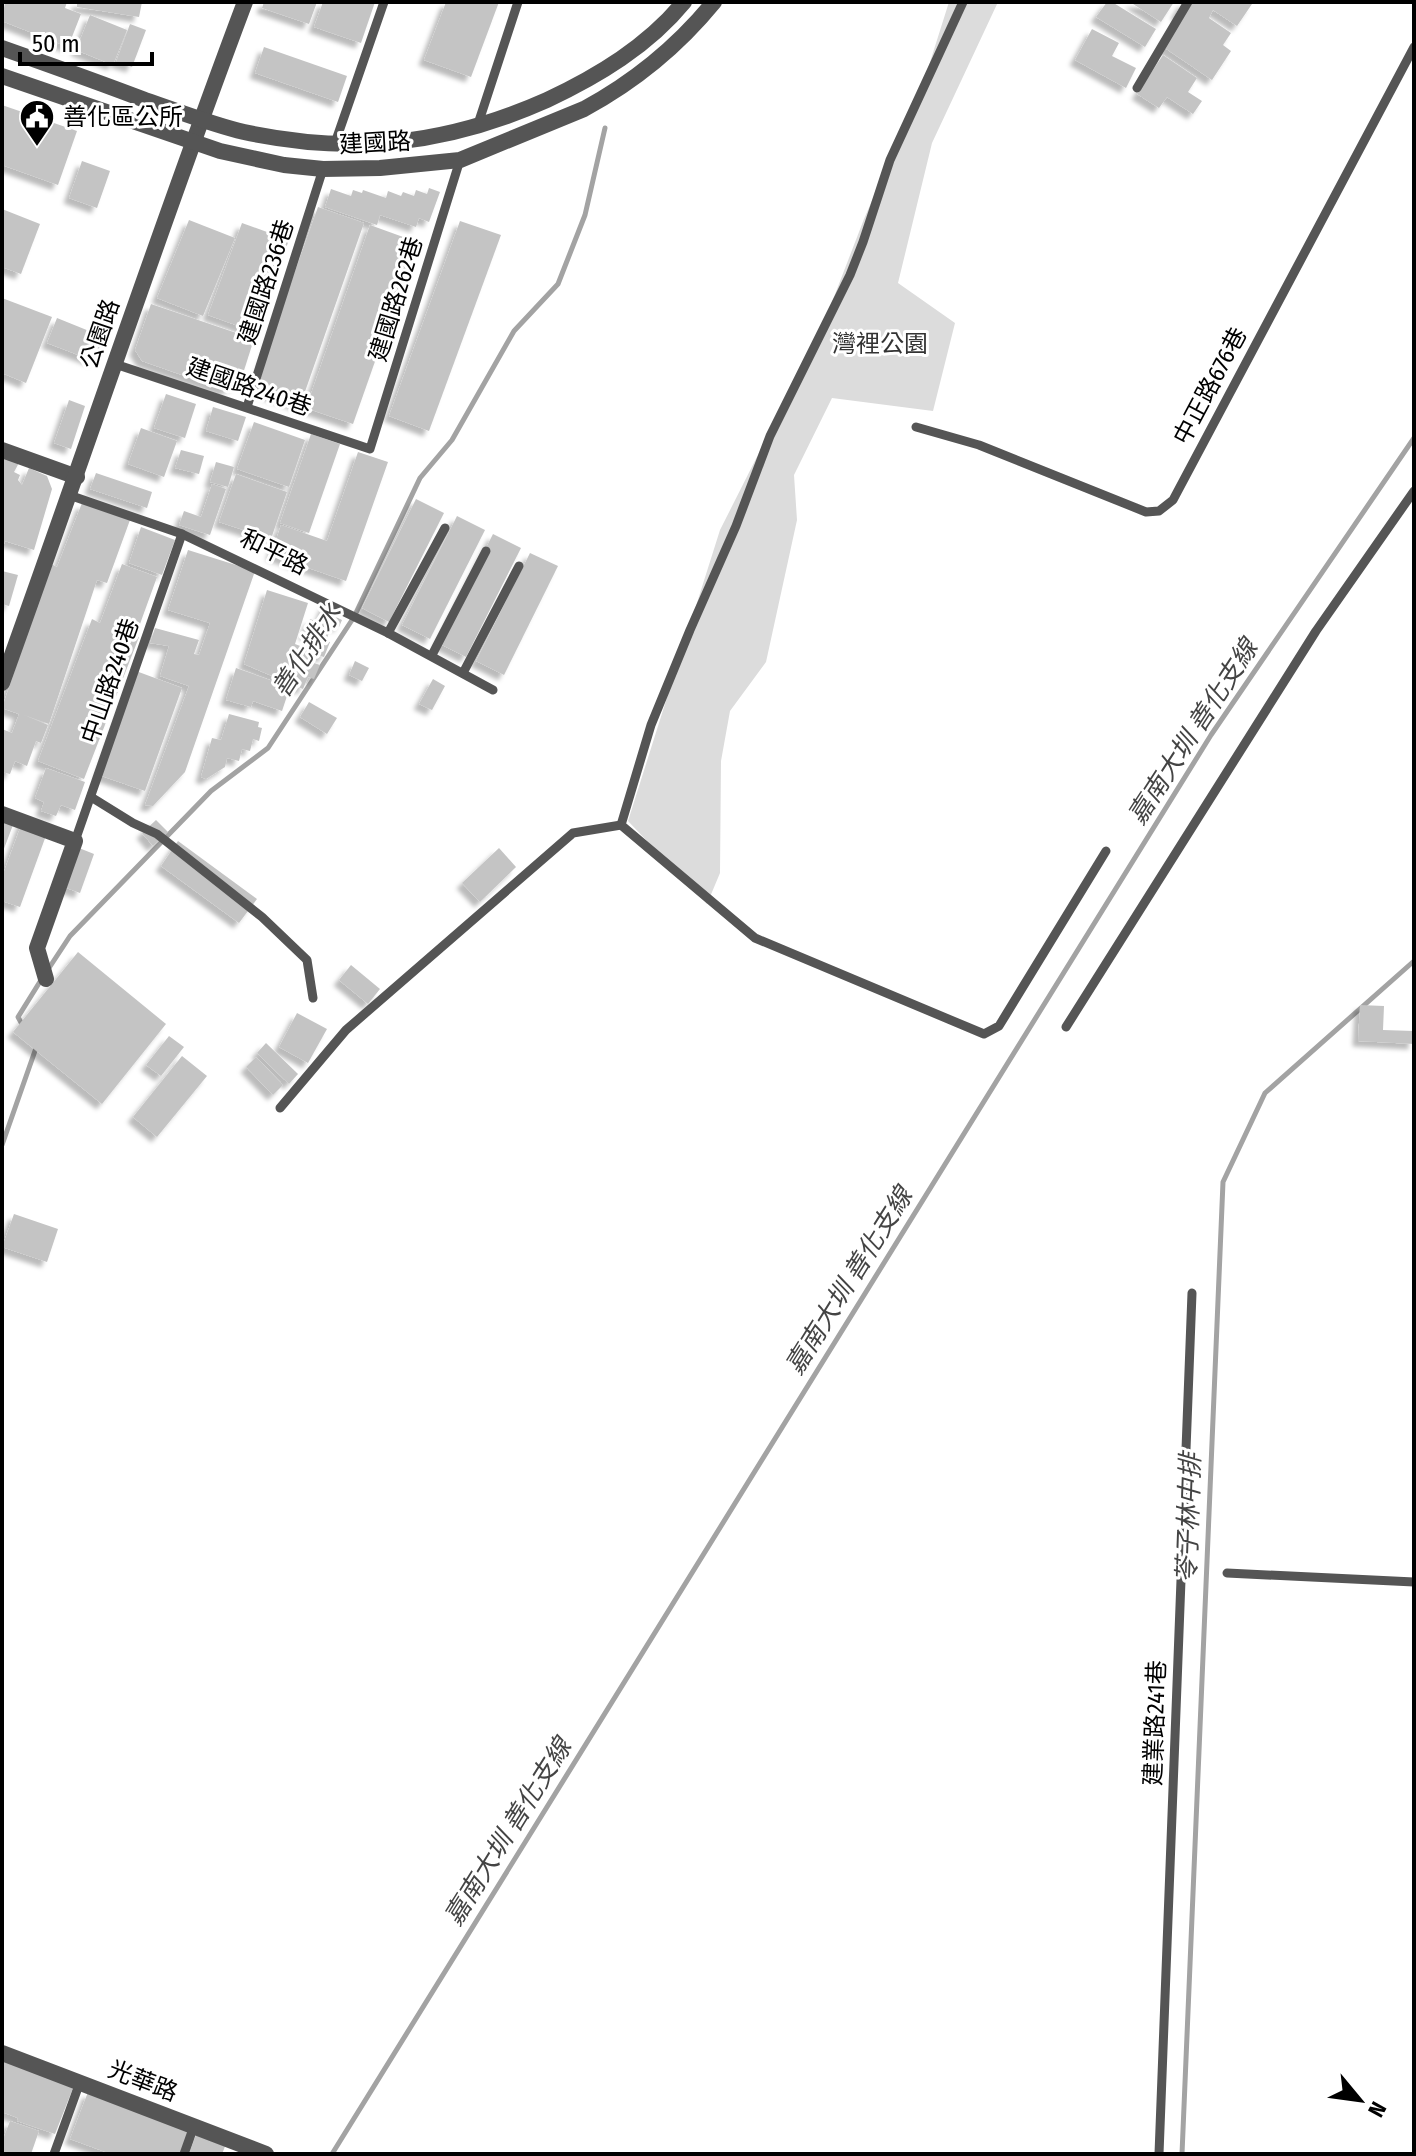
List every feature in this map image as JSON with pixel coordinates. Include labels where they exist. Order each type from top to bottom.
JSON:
[{"type":"street","name":"公園路","points":[[2,683],[77,477],[200,119],[245,2]]},
{"type":"street","name":"建國路","points":[[2,48],[244,132],[335,143],[393,143],[450,135],[478,127],[599,74],[664,24],[684,2]]},
{"type":"street","name":"建國路","points":[[2,76],[220,151],[284,165],[323,169],[380,168],[460,160],[602,99],[659,59],[714,2]]},
{"type":"street","points":[[2,450],[77,477]]},
{"type":"street","points":[[2,814],[75,841],[37,948],[46,979]]},
{"type":"street","name":"光華路","points":[[2,2053],[266,2154]]},
{"type":"lane","points":[[335,143],[384,2]]},
{"type":"lane","points":[[478,127],[518,2]]},
{"type":"lane","points":[[621,825],[651,725],[736,526],[770,436],[850,275],[890,160],[963,2]]},
{"type":"lane","points":[[1137,88],[1188,2]]},
{"type":"lane","name":"中正路676巷","points":[[916,427],[979,445],[1146,512],[1159,511],[1173,500],[1414,47]]},
{"type":"lane","name":"建國路262巷","points":[[370,449],[460,160]]},
{"type":"lane","name":"建國路236巷","points":[[247,407],[323,169]]},
{"type":"lane","name":"建國路240巷","points":[[115,364],[370,449]]},
{"type":"lane","points":[[1066,1027],[1316,631],[1414,491]]},
{"type":"lane","name":"和平路","points":[[69,495],[182,534],[432,655],[493,690]]},
{"type":"lane","points":[[388,633],[445,528]]},
{"type":"lane","name":"中山路240巷","points":[[75,841],[182,534]]},
{"type":"lane","points":[[432,655],[486,551]]},
{"type":"lane","points":[[463,673],[519,566]]},
{"type":"lane","points":[[91,797],[157,834],[262,917],[307,960],[313,998]]},
{"type":"lane","points":[[280,1108],[346,1030],[573,833],[621,825],[755,938],[984,1034],[999,1026],[1106,851]]},
{"type":"lane","name":"建業路241巷","points":[[1159,2154],[1192,1293]]},
{"type":"lane","points":[[1227,1573],[1414,1582]]},
{"type":"lane","points":[[54,2154],[80,2082]]},
{"type":"lane","points":[[184,2154],[194,2126]]},
{"type":"green space","name":"灣裡公園","points":[[949,2],[998,2],[932,143],[898,283],[955,323],[933,411],[832,398],[794,475],[797,520],[766,662],[730,711],[721,761],[720,873],[707,904],[628,821],[720,530],[822,328],[864,219],[925,78]]},
{"type":"building","points":[[5,2],[67,2],[65,8],[81,14],[68,47],[2,21]]},
{"type":"building","points":[[77,2],[142,2],[139,17],[77,7]]},
{"type":"building","points":[[264,2],[317,2],[309,24],[262,8]]},
{"type":"building","points":[[323,2],[375,2],[361,43],[314,27]]},
{"type":"building","points":[[446,2],[499,2],[471,77],[424,60]]},
{"type":"building","points":[[1107,2],[1112,2],[1156,29],[1145,47],[1096,17]]},
{"type":"building","points":[[1130,2],[1174,2],[1161,22]]},
{"type":"building","points":[[1183,2],[1252,4],[1237,26],[1213,10],[1209,18],[1231,33],[1223,45],[1231,51],[1212,80],[1162,46],[1181,17],[1176,14]]},
{"type":"building","points":[[90,15],[127,30],[113,65],[76,50]]},
{"type":"building","points":[[130,24],[146,30],[132,67],[116,62]]},
{"type":"building","points":[[1092,29],[1119,43],[1112,56],[1136,68],[1126,88],[1075,60]]},
{"type":"building","points":[[264,47],[347,76],[338,102],[255,73]]},
{"type":"building","points":[[1163,55],[1197,78],[1188,92],[1202,101],[1193,114],[1167,97],[1159,108],[1137,94]]},
{"type":"building","name":"善化區公所","points":[[2,105],[77,131],[58,185],[2,165]]},
{"type":"building","points":[[82,161],[110,171],[97,208],[69,198]]},
{"type":"building","points":[[429,188],[440,192],[429,222],[419,218],[416,227],[380,215],[377,225],[325,207],[331,189],[351,196],[353,190],[362,193],[363,190],[386,198],[388,191],[401,196],[403,192],[414,196],[416,190],[427,194]]},
{"type":"building","points":[[318,207],[364,223],[300,406],[253,389]]},
{"type":"building","points":[[2,209],[40,224],[21,274],[2,267]]},
{"type":"building","points":[[189,220],[235,238],[203,316],[157,298]]},
{"type":"building","points":[[460,221],[501,235],[429,431],[389,416]]},
{"type":"building","points":[[242,223],[289,240],[255,332],[208,315]]},
{"type":"building","points":[[370,225],[417,242],[353,424],[306,408]]},
{"type":"building","points":[[2,298],[52,317],[26,383],[2,373]]},
{"type":"building","points":[[151,304],[254,339],[240,383],[225,390],[142,361],[135,350]]},
{"type":"building","points":[[57,318],[104,337],[94,361],[47,343]]},
{"type":"building","points":[[166,394],[196,404],[185,438],[154,428]]},
{"type":"building","points":[[69,400],[85,406],[71,449],[54,443]]},
{"type":"building","points":[[213,407],[246,417],[238,441],[206,431]]},
{"type":"building","points":[[254,422],[305,440],[289,487],[237,469]]},
{"type":"building","points":[[141,428],[177,441],[164,477],[128,464]]},
{"type":"building","points":[[311,434],[340,444],[309,533],[280,523]]},
{"type":"building","points":[[181,450],[204,456],[199,474],[175,468]]},
{"type":"building","points":[[358,452],[388,462],[346,581],[271,555],[281,525],[327,541]]},
{"type":"building","points":[[2,454],[20,461],[14,472],[20,475],[18,480],[22,485],[29,468],[47,476],[52,489],[34,550],[5,541],[2,549]]},
{"type":"building","points":[[216,462],[234,467],[228,487],[210,482]]},
{"type":"building","points":[[96,473],[152,492],[147,508],[90,489]]},
{"type":"building","points":[[236,474],[287,492],[271,539],[219,522]]},
{"type":"building","points":[[212,484],[226,489],[210,535],[179,525],[184,511],[201,517]]},
{"type":"building","points":[[416,499],[444,513],[389,622],[362,608]]},
{"type":"building","points":[[82,503],[130,520],[107,583],[97,580],[49,724],[24,715],[48,725],[41,743],[36,741],[27,766],[15,761],[10,774],[2,772],[2,729],[12,733],[19,714],[2,708],[51,564],[57,567]]},
{"type":"building","points":[[457,516],[485,530],[430,639],[402,625]]},
{"type":"building","points":[[141,527],[175,540],[162,575],[129,563]]},
{"type":"building","points":[[493,534],[521,548],[466,657],[438,643]]},
{"type":"building","points":[[188,550],[255,571],[185,772],[153,806],[145,805],[189,686],[160,676],[169,646],[150,643],[155,628],[199,640],[194,654],[199,655],[210,623],[168,610]]},
{"type":"building","points":[[530,553],[558,566],[504,675],[476,661]]},
{"type":"building","points":[[122,564],[157,577],[136,635],[109,626],[139,637],[84,779],[38,761],[92,619],[100,623]]},
{"type":"building","points":[[2,571],[18,575],[9,606],[2,604]]},
{"type":"building","points":[[267,590],[308,603],[295,644],[308,649],[313,637],[304,634],[310,619],[318,622],[325,604],[339,610],[336,617],[342,620],[339,627],[332,624],[324,657],[317,655],[314,663],[320,665],[314,679],[308,677],[303,689],[244,664]]},
{"type":"building","points":[[355,661],[369,668],[362,681],[349,675]]},
{"type":"building","points":[[236,668],[290,687],[282,711],[253,701],[251,707],[226,700]]},
{"type":"building","points":[[136,671],[182,688],[145,791],[99,775]]},
{"type":"building","points":[[433,679],[445,686],[432,710],[419,704]]},
{"type":"building","points":[[309,702],[337,718],[327,734],[300,717]]},
{"type":"building","points":[[229,714],[259,722],[258,727],[262,728],[259,741],[253,739],[250,751],[242,749],[239,761],[227,758],[225,767],[206,779],[201,777],[212,738],[221,740]]},
{"type":"building","points":[[46,768],[85,782],[75,810],[61,805],[56,816],[41,811],[44,802],[35,798]]},
{"type":"building","points":[[2,812],[16,817],[2,854]]},
{"type":"building","points":[[23,820],[48,830],[20,907],[2,901],[2,877]]},
{"type":"building","points":[[156,820],[168,832],[153,846],[142,833]]},
{"type":"building","points":[[178,841],[257,899],[239,923],[161,866]]},
{"type":"building","points":[[79,848],[94,854],[80,893],[64,887]]},
{"type":"building","points":[[499,848],[516,867],[480,902],[462,883]]},
{"type":"building","points":[[78,952],[166,1024],[102,1104],[13,1032]]},
{"type":"building","points":[[351,965],[380,989],[368,1004],[339,980]]},
{"type":"building","points":[[1360,1005],[1384,1006],[1383,1030],[1414,1031],[1414,1044],[1358,1041]]},
{"type":"building","points":[[297,1013],[327,1029],[308,1063],[279,1047]]},
{"type":"building","points":[[169,1036],[184,1047],[161,1076],[146,1065]]},
{"type":"building","points":[[266,1043],[298,1074],[289,1084],[257,1053]]},
{"type":"building","points":[[182,1056],[207,1076],[157,1137],[133,1117]]},
{"type":"building","points":[[256,1057],[283,1085],[273,1095],[246,1067]]},
{"type":"building","points":[[14,1214],[58,1229],[47,1262],[2,1247]]},
{"type":"building","points":[[2,2059],[73,2088],[55,2134],[17,2121],[18,2118],[2,2112]]},
{"type":"building","points":[[88,2092],[190,2130],[181,2154],[111,2154],[70,2139]]},
{"type":"building","points":[[10,2121],[39,2131],[31,2154],[2,2154],[2,2142]]},
{"type":"building","points":[[197,2132],[226,2144],[222,2154],[189,2154]]},
{"type":"waterway","name":"善化排水","points":[[49,968],[70,936],[211,791],[268,748],[354,617],[420,478],[452,440],[514,331],[558,284],[585,215],[605,128]]},
{"type":"waterway","name":"嘉南大圳 善化支線","points":[[332,2154],[1211,735],[1414,438]]},
{"type":"waterway","name":"苓子林中排","points":[[1182,2154],[1223,1182],[1265,1093],[1414,961]]},
{"type":"waterway","name":"善化排水","points":[[23,1026],[18,1017],[41,980]]},
{"type":"waterway","name":"善化排水","points":[[2,1145],[36,1048],[34,1044]]},
{"type":"place","name":"善化區公所","points":[[37,148]]}]
